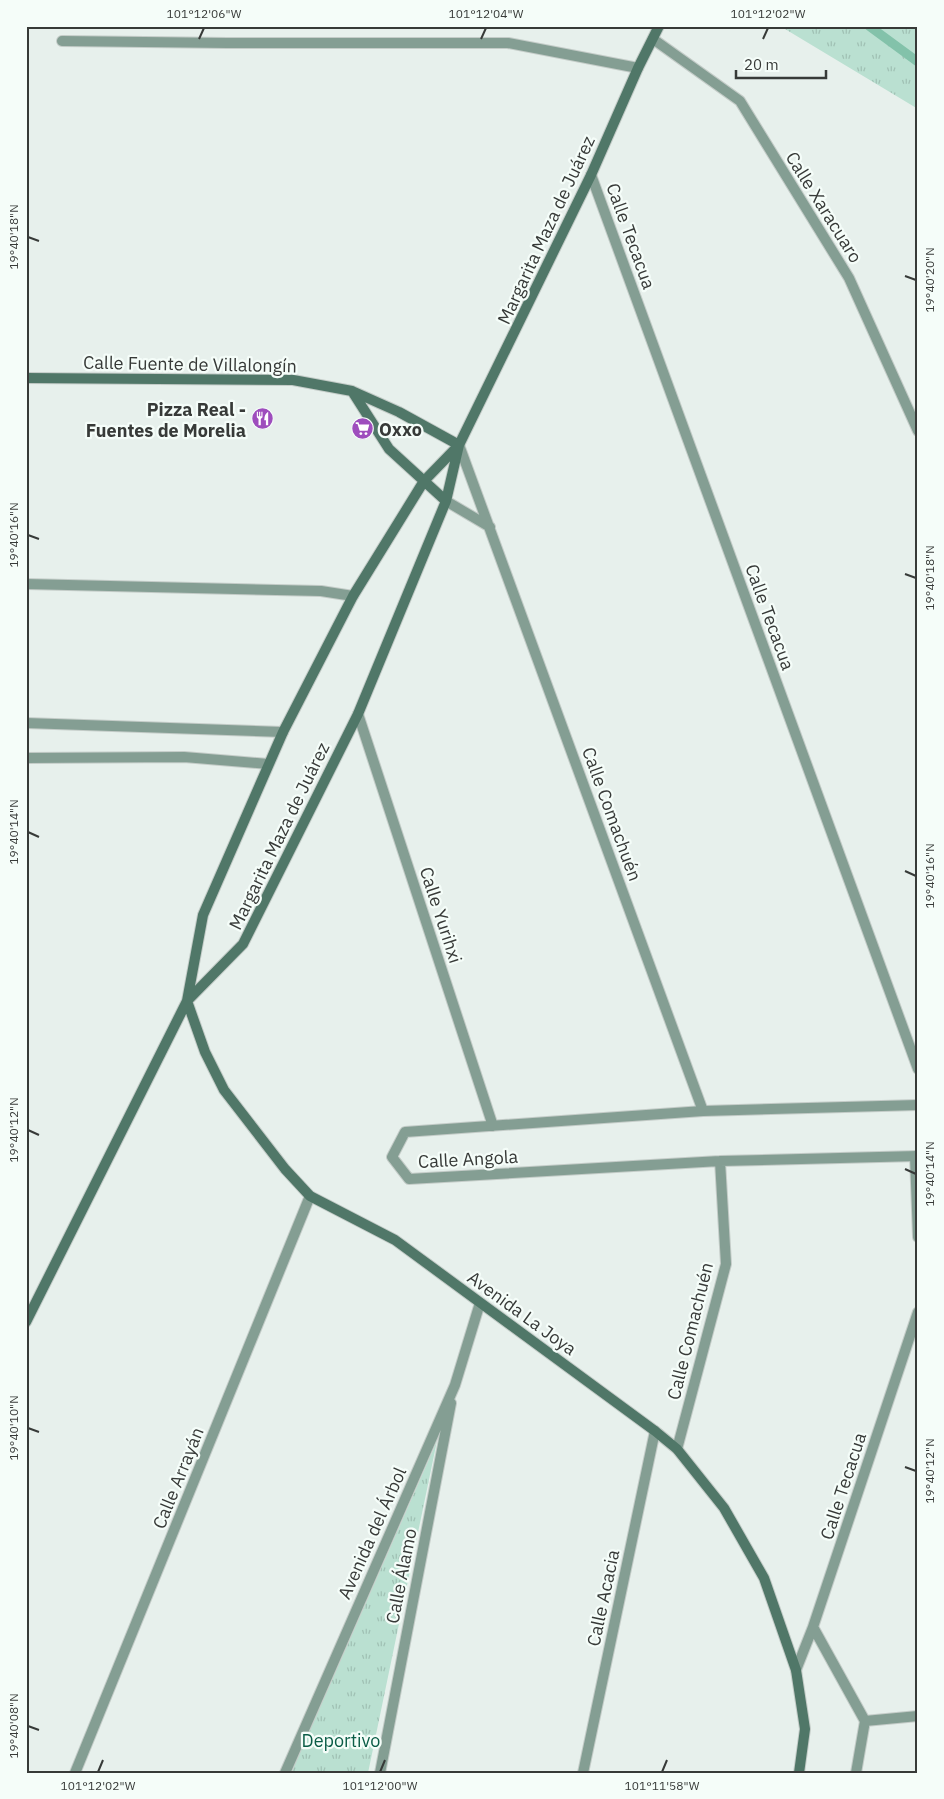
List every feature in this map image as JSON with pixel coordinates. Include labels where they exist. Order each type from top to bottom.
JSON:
[{"type":"main road","name":"Margarita Maza de Juárez","points":[[26,1322],[187,1000],[243,944],[358,714],[446,501],[459,445],[591,175],[638,68],[659,26]]},
{"type":"main road","name":"Calle Fuente de Villalongín","points":[[26,378],[293,380],[352,391],[399,412],[459,445]]},
{"type":"main road","points":[[352,391],[389,449],[446,501]]},
{"type":"main road","name":"Margarita Maza de Juárez","points":[[203,915],[283,732],[353,596],[424,481],[459,445]]},
{"type":"main road","name":"Avenida La Joya","points":[[203,915],[187,1000],[205,1052],[224,1090],[285,1169],[310,1196],[395,1240],[655,1430],[677,1449],[724,1508],[764,1578],[796,1670],[805,1729],[799,1773]]},
{"type":"street","name":"Calle Xaracuaro","points":[[653,39],[740,101],[849,278],[918,431]]},
{"type":"street","points":[[62,41],[508,43],[638,68]]},
{"type":"street","name":"Calle Tecacua","points":[[591,175],[918,1069]]},
{"type":"street","name":"Calle Comachuén","points":[[459,445],[703,1111]]},
{"type":"street","points":[[446,501],[490,527]]},
{"type":"street","points":[[26,584],[321,591],[353,596]]},
{"type":"street","name":"Calle Yurihxi","points":[[358,714],[493,1126]]},
{"type":"street","points":[[26,723],[283,732]]},
{"type":"street","points":[[26,758],[184,757],[268,764]]},
{"type":"street","name":"Calle Angola","points":[[916,1156],[720,1161],[409,1179],[392,1157],[405,1132],[703,1111],[918,1105]]},
{"type":"street","points":[[916,1156],[918,1237]]},
{"type":"street","name":"Calle Comachuén","points":[[677,1449],[726,1264],[720,1161]]},
{"type":"street","name":"Calle Arrayán","points":[[75,1773],[310,1196]]},
{"type":"street","name":"Avenida del Árbol","points":[[285,1773],[454,1385],[480,1303]]},
{"type":"street","name":"Calle Tecacua","points":[[796,1670],[813,1627],[918,1312]]},
{"type":"street","name":"Calle Álamo","points":[[380,1773],[454,1385]]},
{"type":"street","name":"Calle Acacia","points":[[583,1773],[655,1430]]},
{"type":"street","points":[[813,1627],[865,1721],[856,1773]]},
{"type":"street","points":[[865,1721],[918,1716]]},
{"type":"green space","points":[[780,26],[918,26],[918,109]]},
{"type":"green space","name":"Deportivo","points":[[437,1441],[368,1773],[291,1773]]},
{"type":"waterway","points":[[869,26],[918,62]]},
{"type":"place","name":"Pizza Real - Fuentes de Morelia","points":[[262,419]]},
{"type":"place","name":"Oxxo","points":[[363,429]]}]
